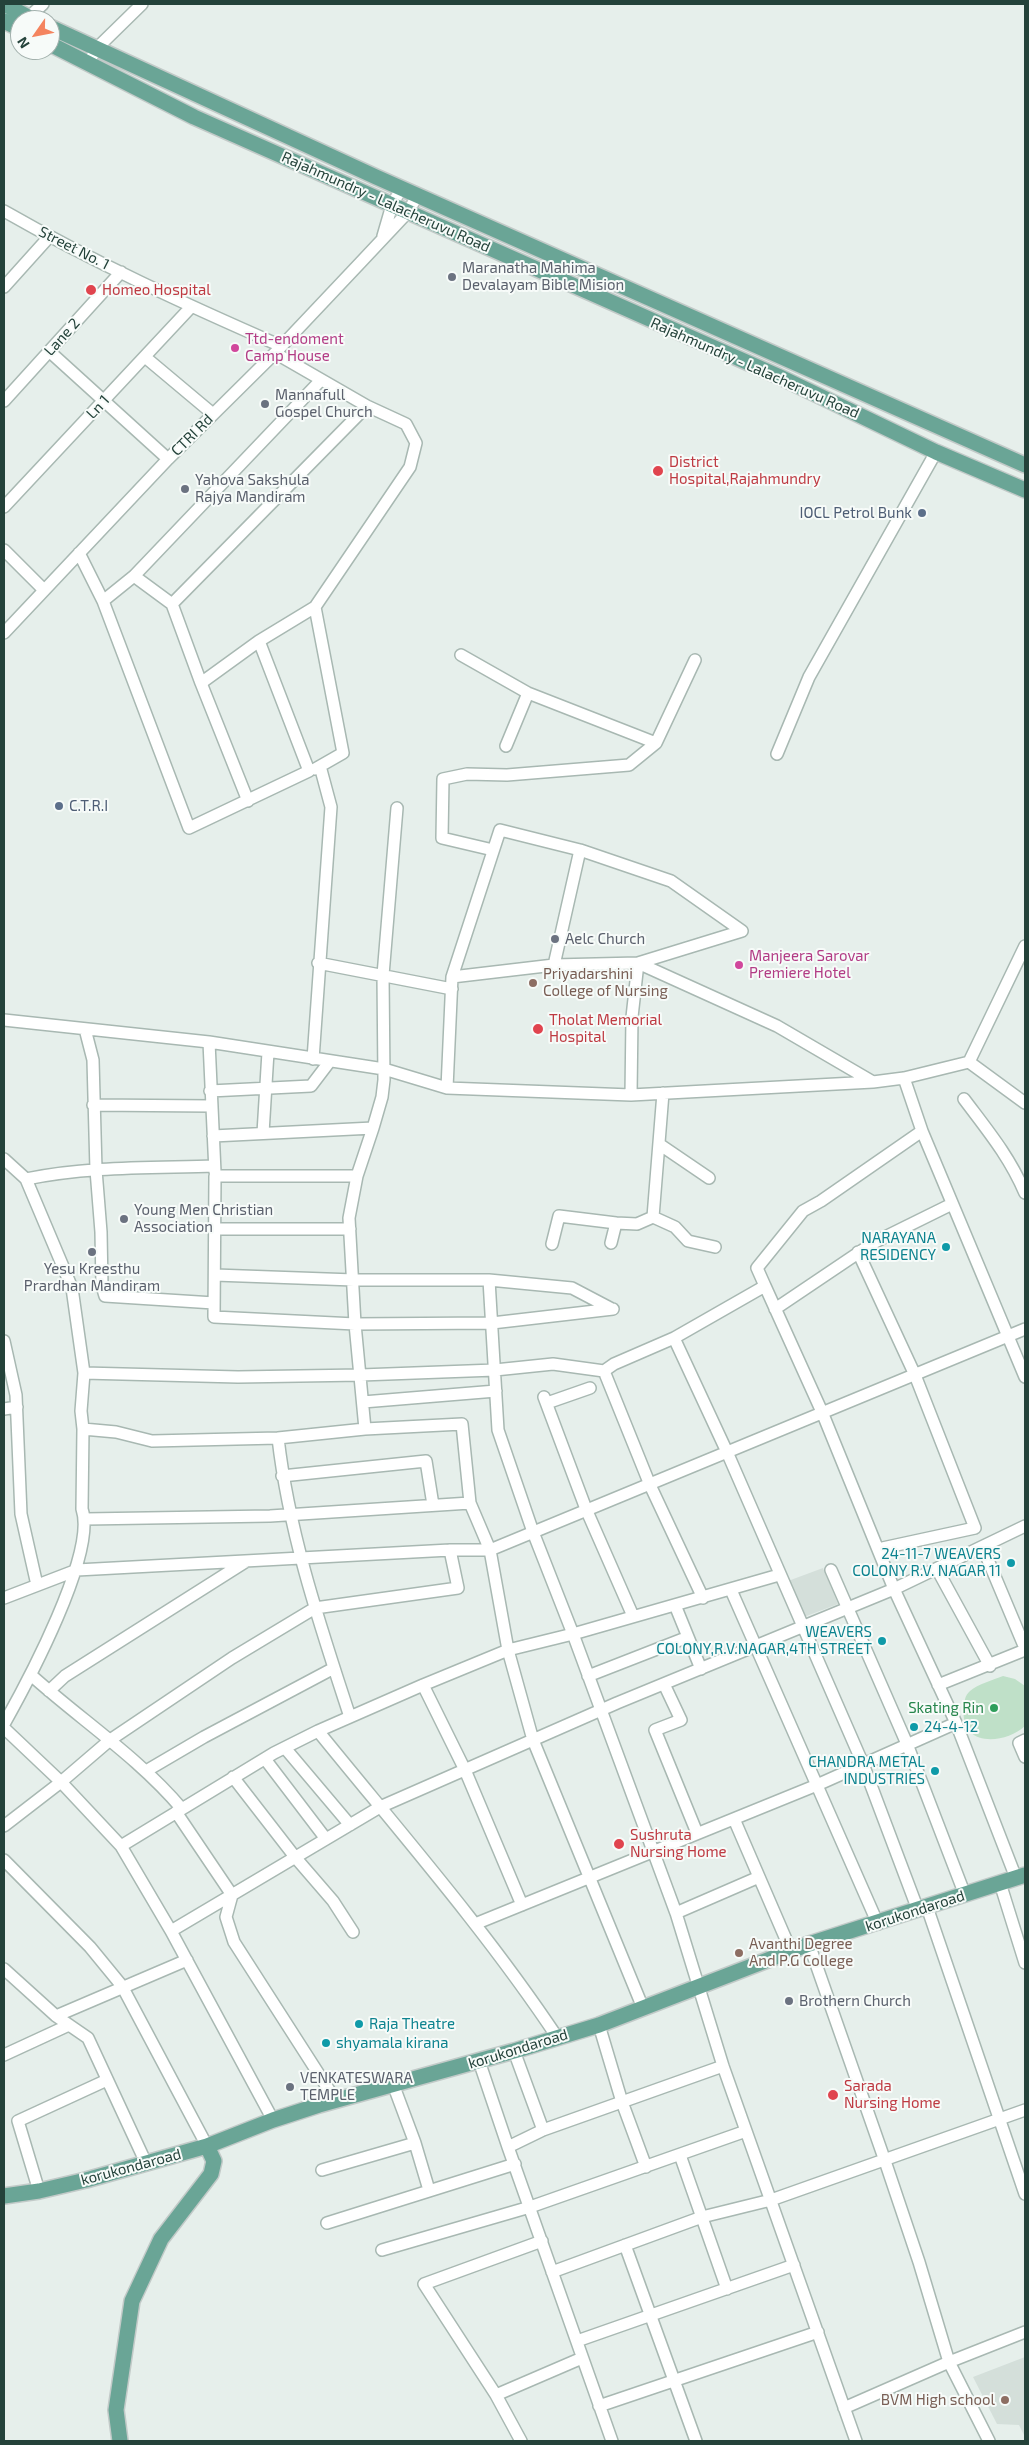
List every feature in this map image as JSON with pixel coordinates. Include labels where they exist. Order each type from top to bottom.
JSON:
[{"type":"main road","points":[[60,32],[417,196],[1025,465]]},
{"type":"main road","name":"Rajahmundry - Lalacheruvu Road","points":[[60,49],[194,117],[778,376],[936,452],[1025,490]]},
{"type":"main road","name":"korukondaroad","points":[[4,2196],[39,2191],[207,2146],[273,2120],[336,2100],[479,2061],[599,2025],[700,1988],[809,1944],[878,1924],[1021,1877]]},
{"type":"main road","points":[[120,2441],[116,2410],[132,2301],[161,2239],[211,2174],[214,2161],[207,2146]]},
{"type":"street","points":[[88,64],[96,49],[142,4]]},
{"type":"street","name":"CTRI Rd","points":[[383,238],[392,205],[402,189]]},
{"type":"street","name":"CTRI Rd","points":[[4,633],[168,459],[278,349],[408,212],[417,196]]},
{"type":"street","name":"Street No. 1","points":[[4,211],[49,237],[278,349],[321,380],[367,406],[406,424],[416,443],[410,467],[315,607]]},
{"type":"street","points":[[4,287],[49,237]]},
{"type":"street","name":"Lane 2","points":[[4,401],[121,272]]},
{"type":"street","name":"Ln 1","points":[[4,507],[191,307]]},
{"type":"street","points":[[49,351],[168,459]]},
{"type":"street","points":[[145,358],[213,414]]},
{"type":"street","points":[[103,601],[134,576],[321,380]]},
{"type":"street","points":[[172,604],[367,406]]},
{"type":"street","points":[[777,754],[809,677],[936,452]]},
{"type":"street","points":[[4,550],[44,590]]},
{"type":"street","points":[[79,553],[103,601],[189,828],[320,766],[343,753],[315,607],[259,641],[200,683]]},
{"type":"street","points":[[134,576],[172,604],[200,683],[248,801]]},
{"type":"street","points":[[259,641],[309,771]]},
{"type":"street","points":[[461,655],[528,693],[656,743]]},
{"type":"street","points":[[493,850],[442,838],[443,779],[467,774],[507,775],[629,765],[656,743],[695,660]]},
{"type":"street","points":[[506,746],[528,693]]},
{"type":"street","points":[[313,1059],[318,963],[331,807],[320,766]]},
{"type":"street","points":[[365,1429],[355,1324],[349,1218],[357,1176],[382,1097],[384,1070],[383,975],[397,808]]},
{"type":"street","points":[[318,963],[383,975],[452,983],[554,964],[638,963],[742,931],[671,881],[580,850],[500,830],[452,983],[447,1088]]},
{"type":"street","points":[[554,964],[580,850]]},
{"type":"street","points":[[969,1062],[1025,946]]},
{"type":"street","points":[[638,963],[777,1026],[872,1082]]},
{"type":"street","points":[[631,1095],[632,1017],[638,963]]},
{"type":"street","points":[[4,1020],[209,1042],[384,1070],[447,1088],[631,1095],[872,1082],[904,1078],[969,1062]]},
{"type":"street","points":[[85,1029],[93,1060],[102,1286],[106,1296],[214,1303]]},
{"type":"street","points":[[209,1042],[215,1171],[215,1229],[214,1275],[214,1316],[355,1324],[492,1322],[613,1309],[572,1288],[488,1280],[354,1280],[214,1275]]},
{"type":"street","points":[[263,1133],[268,1052]]},
{"type":"street","points":[[210,1091],[310,1086],[330,1061]]},
{"type":"street","points":[[969,1062],[1025,1103]]},
{"type":"street","points":[[904,1078],[922,1131],[1025,1377]]},
{"type":"street","points":[[653,1217],[663,1093]]},
{"type":"street","points":[[964,1099],[998,1141],[1015,1169],[1025,1193]]},
{"type":"street","points":[[94,1106],[211,1106]]},
{"type":"street","points":[[213,1136],[373,1128]]},
{"type":"street","points":[[922,1131],[804,1211],[757,1268],[822,1412],[894,1589],[956,1723],[1021,1877]]},
{"type":"street","points":[[659,1144],[709,1178]]},
{"type":"street","points":[[4,1159],[26,1179],[72,1288],[84,1373],[81,1411],[83,1429],[82,1509],[86,1518],[77,1570],[32,1675],[4,1721],[120,1846],[172,1931],[273,2120]]},
{"type":"street","points":[[26,1179],[96,1170],[215,1171],[357,1176]]},
{"type":"street","points":[[775,1309],[873,1243],[952,1204]]},
{"type":"street","points":[[552,1244],[559,1216],[637,1224],[653,1217]]},
{"type":"street","points":[[653,1217],[674,1228],[688,1241],[715,1247]]},
{"type":"street","points":[[611,1243],[616,1223]]},
{"type":"street","points":[[215,1229],[350,1229]]},
{"type":"street","points":[[858,1252],[915,1375],[975,1528],[878,1549]]},
{"type":"street","points":[[488,1280],[498,1430],[533,1532],[573,1634],[676,1913],[723,2066],[856,2441]]},
{"type":"street","points":[[84,1373],[238,1377],[361,1375],[495,1370],[553,1364],[604,1372],[614,1364],[674,1338],[765,1286]]},
{"type":"street","points":[[4,1598],[77,1570],[450,1550],[490,1550],[1025,1329]]},
{"type":"street","points":[[674,1338],[727,1452],[863,1764],[922,1908],[1000,2119],[1025,2194]]},
{"type":"street","points":[[4,1342],[9,1357],[17,1408],[21,1514],[38,1585]]},
{"type":"street","points":[[604,1372],[650,1485],[703,1598]]},
{"type":"street","points":[[590,1388],[545,1400],[586,1509],[633,1616]]},
{"type":"street","points":[[363,1402],[496,1391]]},
{"type":"street","points":[[4,1409],[17,1408]]},
{"type":"street","points":[[83,1429],[116,1432],[152,1441],[278,1438],[365,1429],[462,1424],[470,1502],[490,1550],[508,1650],[533,1740],[643,2008]]},
{"type":"street","points":[[278,1438],[282,1476],[300,1558],[350,1717]]},
{"type":"street","points":[[282,1476],[426,1461],[433,1505]]},
{"type":"street","points":[[86,1518],[291,1515],[470,1502]]},
{"type":"street","points":[[172,1931],[380,1807],[601,1710],[894,1589],[983,1548],[1025,1526]]},
{"type":"street","points":[[938,1685],[990,1666],[1025,1649],[983,1548]]},
{"type":"street","points":[[4,1826],[61,1782],[110,1740],[232,1658],[315,1608],[458,1588],[450,1550]]},
{"type":"street","points":[[49,1691],[65,1676],[246,1561]]},
{"type":"street","points":[[937,1569],[990,1666]]},
{"type":"street","points":[[831,1570],[849,1607],[907,1744],[965,1895]]},
{"type":"street","points":[[120,1846],[265,1759],[318,1731],[508,1650],[573,1634],[779,1575]]},
{"type":"street","points":[[731,1590],[878,1924]]},
{"type":"street","points":[[675,1605],[701,1669]]},
{"type":"street","points":[[588,1676],[688,1637]]},
{"type":"street","points":[[146,1771],[204,1737],[334,1668]]},
{"type":"street","points":[[32,1675],[159,1782],[232,1894],[226,1917],[234,1942],[336,2100]]},
{"type":"street","points":[[664,1684],[681,1720],[655,1730],[696,1833]]},
{"type":"street","points":[[423,1685],[466,1770],[522,1905]]},
{"type":"street","points":[[475,1924],[817,1785],[956,1723]]},
{"type":"street","points":[[318,1731],[475,1924],[520,1982],[557,2037]]},
{"type":"street","points":[[1025,1740],[1019,1743],[1025,1757]]},
{"type":"street","points":[[285,1748],[350,1825]]},
{"type":"street","points":[[265,1759],[326,1839]]},
{"type":"street","points":[[233,1778],[295,1857],[333,1901],[352,1932]]},
{"type":"street","points":[[734,1819],[791,1951]]},
{"type":"street","points":[[4,1860],[90,1947],[122,1986],[207,2146]]},
{"type":"street","points":[[676,1913],[759,1877]]},
{"type":"street","points":[[1000,1883],[1025,1963]]},
{"type":"street","points":[[809,1944],[919,2262],[949,2362],[989,2441]]},
{"type":"street","points":[[56,2016],[122,1986],[188,1960]]},
{"type":"street","points":[[7,1976],[56,2016],[88,2038],[146,2163]]},
{"type":"street","points":[[4,2055],[69,2025]]},
{"type":"street","points":[[599,2025],[622,2102],[646,2167]]},
{"type":"street","points":[[514,2051],[543,2130]]},
{"type":"street","points":[[479,2061],[612,2441]]},
{"type":"street","points":[[508,2147],[543,2130],[723,2066]]},
{"type":"street","points":[[39,2191],[18,2121],[107,2080]]},
{"type":"street","points":[[393,2084],[415,2143],[429,2190]]},
{"type":"street","points":[[552,2272],[702,2217],[771,2200],[1025,2110]]},
{"type":"street","points":[[382,2250],[530,2207],[746,2131]]},
{"type":"street","points":[[322,2170],[415,2143]]},
{"type":"street","points":[[680,2155],[727,2289]]},
{"type":"street","points":[[327,2223],[515,2164]]},
{"type":"street","points":[[521,2441],[496,2395],[424,2284],[542,2241]]},
{"type":"street","points":[[625,2245],[649,2316],[696,2441]]},
{"type":"street","points":[[577,2341],[794,2264]]},
{"type":"street","points":[[599,2406],[818,2332]]},
{"type":"street","points":[[844,2408],[949,2362],[1025,2332]]},
{"type":"street","points":[[496,2395],[582,2358]]},
{"type":"shaded area","points":[[823,1568],[838,1604],[804,1617],[788,1581]]},
{"type":"shaded area","name":"BVM High school","points":[[1025,2357],[1025,2437],[1019,2425],[997,2424],[973,2377]]},
{"type":"green space","name":"Skating Rin","points":[[1003,1676],[1015,1679],[1025,1686],[1025,1726],[1006,1737],[985,1739],[976,1736],[968,1730],[964,1721],[966,1697],[977,1686]]},
{"type":"place","name":"Maranatha Mahima Devalayam Bible Mision","points":[[452,277]]},
{"type":"place","name":"Homeo Hospital","points":[[91,290]]},
{"type":"place","name":"Ttd-endoment Camp House","points":[[235,348]]},
{"type":"place","name":"Mannafull Gospel Church","points":[[265,404]]},
{"type":"place","name":"District Hospital,Rajahmundry","points":[[658,471]]},
{"type":"place","name":"Yahova Sakshula Rajya Mandiram","points":[[185,489]]},
{"type":"place","name":"IOCL Petrol Bunk","points":[[922,513]]},
{"type":"place","name":"C.T.R.I","points":[[59,806]]},
{"type":"place","name":"Aelc Church","points":[[555,939]]},
{"type":"place","name":"Manjeera Sarovar Premiere Hotel","points":[[739,965]]},
{"type":"place","name":"Priyadarshini College of Nursing","points":[[533,983]]},
{"type":"place","name":"Tholat Memorial Hospital","points":[[538,1029]]},
{"type":"place","name":"Young Men Christian Association","points":[[124,1219]]},
{"type":"place","name":"NARAYANA RESIDENCY","points":[[946,1247]]},
{"type":"place","name":"Yesu Kreesthu Prardhan Mandiram","points":[[92,1252]]},
{"type":"place","name":"24-11-7 WEAVERS COLONY R.V. NAGAR 11","points":[[1011,1563]]},
{"type":"place","name":"WEAVERS COLONY,R.V.NAGAR,4TH STREET","points":[[882,1641]]},
{"type":"place","name":"Skating Rin","points":[[994,1708]]},
{"type":"place","name":"24-4-12","points":[[914,1727]]},
{"type":"place","name":"CHANDRA METAL INDUSTRIES","points":[[935,1771]]},
{"type":"place","name":"Sushruta Nursing Home","points":[[619,1844]]},
{"type":"place","name":"Avanthi Degree And P.G College","points":[[739,1953]]},
{"type":"place","name":"Brothern Church","points":[[789,2001]]},
{"type":"place","name":"Raja Theatre","points":[[359,2024]]},
{"type":"place","name":"shyamala kirana","points":[[326,2043]]},
{"type":"place","name":"VENKATESWARA TEMPLE","points":[[290,2087]]},
{"type":"place","name":"Sarada Nursing Home","points":[[833,2095]]},
{"type":"place","name":"BVM High school","points":[[1005,2400]]}]
